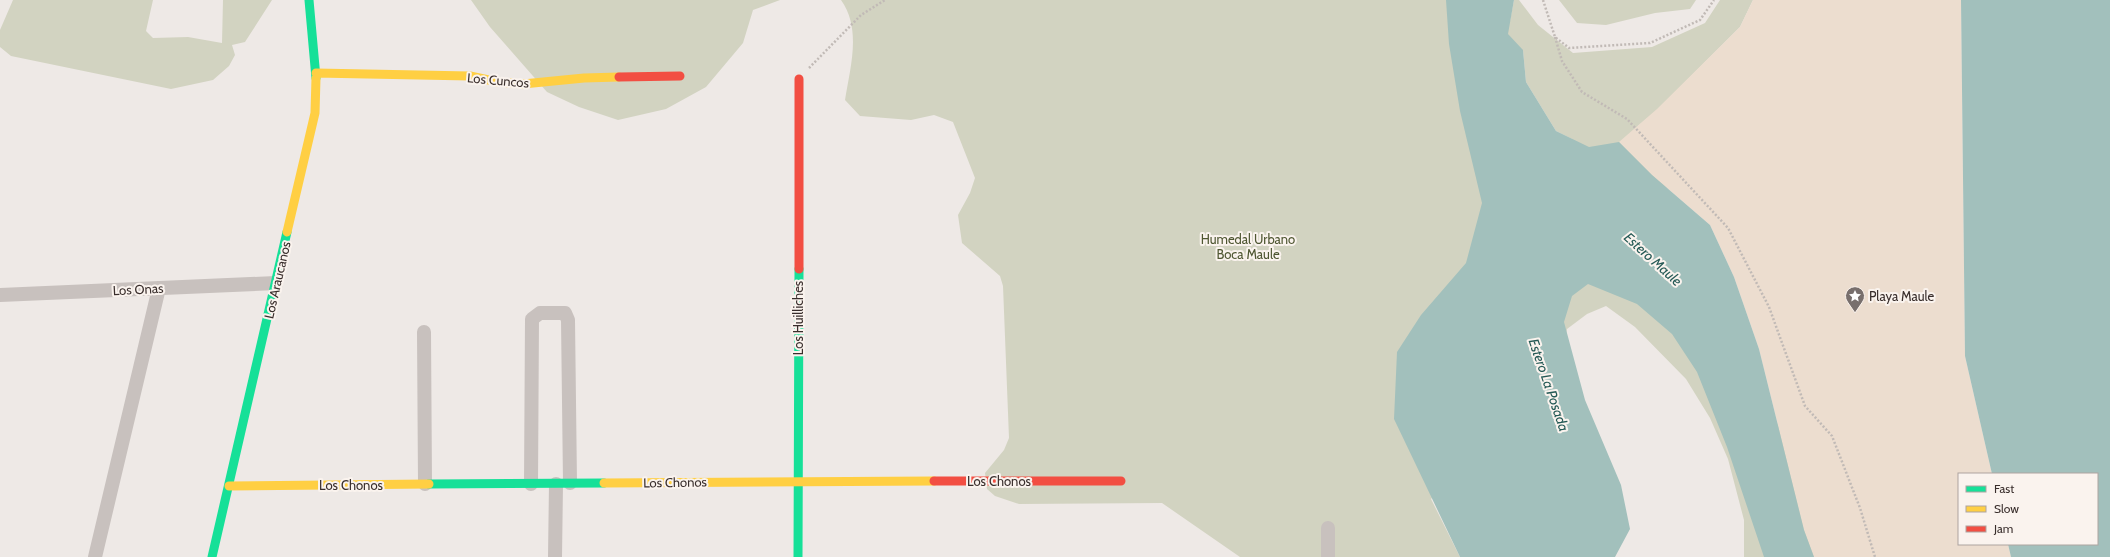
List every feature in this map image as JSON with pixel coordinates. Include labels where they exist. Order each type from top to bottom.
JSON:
[{"type":"street","name":"Los Araucanos","points":[[212,557],[315,113],[316,73],[309,0]]},
{"type":"street","name":"Los Cuncos","points":[[316,73],[470,76],[498,82],[523,84],[584,78],[680,76]]},
{"type":"street","name":"Los Huilliches","points":[[798,557],[799,78]]},
{"type":"street","name":"Los Onas","points":[[0,295],[276,283]]},
{"type":"street","points":[[95,557],[159,288]]},
{"type":"street","points":[[531,484],[532,318],[540,313],[565,313],[568,320],[570,483]]},
{"type":"street","points":[[424,332],[425,484]]},
{"type":"street","name":"Los Chonos","points":[[229,486],[798,481],[1121,481]]},
{"type":"street","points":[[555,557],[556,484]]},
{"type":"street","points":[[1328,528],[1328,557]]},
{"type":"path","points":[[799,78],[861,15],[885,0]]},
{"type":"path","points":[[1543,0],[1562,61],[1582,92],[1627,119],[1728,228],[1769,307],[1806,406],[1832,436],[1860,508],[1875,557]]},
{"type":"path","points":[[1555,37],[1569,48],[1650,43],[1700,20],[1714,0]]},
{"type":"green space","points":[[13,0],[153,0],[146,31],[153,38],[188,37],[222,43],[223,0],[272,0],[245,42],[232,45],[235,55],[229,66],[213,80],[171,89],[11,56],[0,47],[0,30]]},
{"type":"green space","points":[[471,0],[780,0],[753,10],[743,43],[706,87],[666,109],[618,120],[579,107],[547,92],[490,27]]},
{"type":"green space","name":"Humedal Urbano Boca Maule","points":[[841,0],[1509,0],[1510,21],[1514,0],[1519,0],[1538,25],[1573,53],[1652,47],[1705,23],[1720,0],[1753,0],[1740,27],[1657,110],[1638,126],[1840,557],[1744,557],[1744,520],[1728,459],[1710,418],[1686,379],[1635,327],[1606,306],[1587,314],[1567,329],[1563,352],[1431,499],[1460,557],[1240,557],[1162,503],[1019,504],[995,496],[987,489],[985,473],[1004,450],[1009,438],[1003,286],[1000,276],[962,243],[958,215],[970,193],[975,178],[953,122],[934,115],[911,120],[860,116],[845,100],[853,49],[851,23]],"holes":[[[1523,50],[1526,82],[1556,131],[1572,139],[1555,137],[1522,90]]]},
{"type":"green space","points":[[1559,0],[1696,0],[1690,9],[1655,13],[1606,25],[1577,23]]},
{"type":"sand","name":"Playa Maule","points":[[1753,0],[1961,0],[1965,356],[1992,473],[1958,473],[1958,545],[2008,545],[2011,557],[1814,557],[1804,530],[1759,349],[1734,277],[1710,225],[1652,175],[1619,142],[1657,109],[1740,27]]},
{"type":"water","points":[[1446,0],[1514,0],[1508,34],[1523,50],[1526,82],[1556,131],[1589,147],[1619,142],[1652,175],[1710,225],[1734,277],[1759,349],[1804,530],[1814,557],[1764,557],[1727,447],[1697,372],[1672,334],[1637,304],[1588,284],[1572,296],[1564,322],[1585,400],[1621,485],[1630,529],[1615,557],[1460,557],[1394,419],[1397,352],[1421,315],[1466,263],[1482,203],[1460,111],[1449,44]]},
{"type":"water","points":[[1961,0],[2110,0],[2110,557],[2011,557],[2008,545],[2098,545],[2098,473],[1992,473],[1965,356]]},
{"type":"traffic: fast","points":[[309,0],[316,78]]},
{"type":"traffic: fast","points":[[212,557],[287,232]]},
{"type":"traffic: fast","points":[[798,557],[799,269]]},
{"type":"traffic: fast","points":[[429,484],[604,483]]},
{"type":"traffic: slow","points":[[316,73],[470,76],[498,82],[523,84],[584,78],[619,77]]},
{"type":"traffic: slow","points":[[287,232],[315,113],[316,78]]},
{"type":"traffic: slow","points":[[604,483],[934,481]]},
{"type":"traffic: slow","points":[[229,486],[429,484]]},
{"type":"traffic: jam","points":[[619,77],[680,76]]},
{"type":"traffic: jam","points":[[799,79],[799,269]]},
{"type":"traffic: jam","points":[[934,481],[1121,481]]},
{"type":"place","name":"Playa Maule","points":[[1855,313]]},
{"type":"water label","name":"Estero Maule","points":[[1653,259]]},
{"type":"water label","name":"Estero La Posada","points":[[1549,385]]}]
